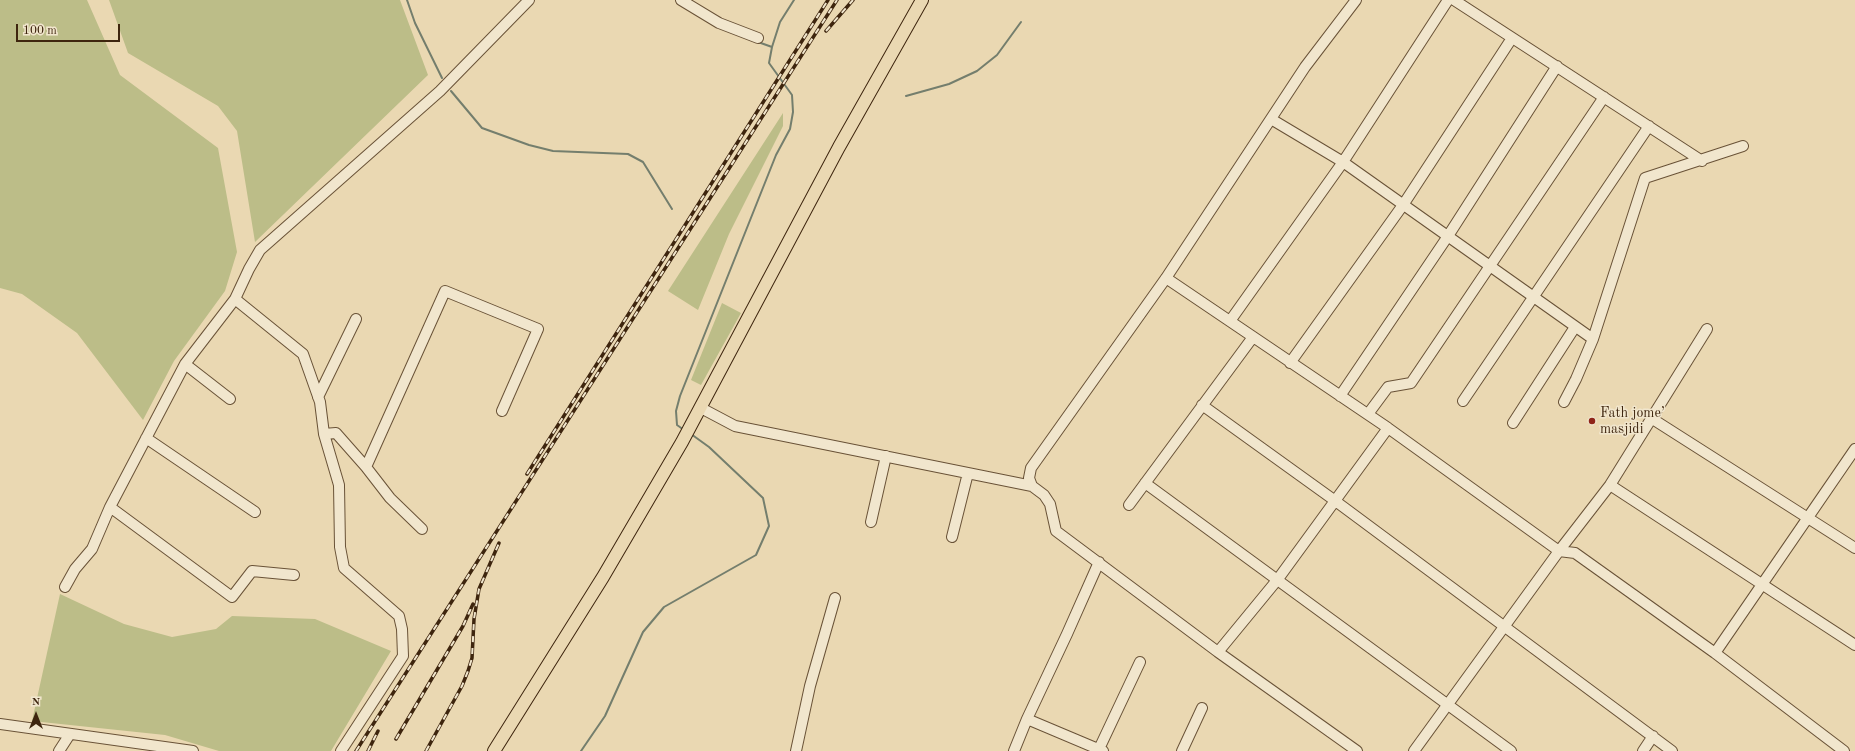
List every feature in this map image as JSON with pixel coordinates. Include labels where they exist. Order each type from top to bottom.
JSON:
[{"type":"main road","points":[[494,751],[603,577],[682,442],[836,154],[922,0]]},
{"type":"street","points":[[64,587],[92,549],[110,507],[185,364],[235,299],[260,250],[440,91],[529,0]]},
{"type":"street","points":[[681,0],[718,23],[758,38]]},
{"type":"street","points":[[1032,486],[1029,478],[1031,468],[1166,278],[1305,67],[1356,0]]},
{"type":"street","points":[[1230,321],[1343,162],[1448,0]]},
{"type":"street","points":[[1454,0],[1702,161]]},
{"type":"street","points":[[1290,363],[1404,205],[1512,38]]},
{"type":"street","points":[[1340,396],[1448,236],[1556,66]]},
{"type":"street","points":[[1368,414],[1388,387],[1411,383],[1604,97]]},
{"type":"street","points":[[1272,119],[1343,162],[1593,339]]},
{"type":"street","points":[[1463,401],[1649,126]]},
{"type":"street","points":[[1564,402],[1593,339],[1644,178],[1702,161],[1743,146]]},
{"type":"street","points":[[1166,278],[1290,363],[1368,414],[1559,551],[1575,554],[1715,653],[1844,751]]},
{"type":"street","points":[[366,467],[446,291],[538,329],[502,411]]},
{"type":"street","points":[[235,299],[302,354],[318,397],[324,434],[339,485],[340,547],[344,568],[399,616],[402,629],[403,656],[341,751]]},
{"type":"street","points":[[318,397],[356,319]]},
{"type":"street","points":[[1513,423],[1575,327]]},
{"type":"street","points":[[1414,751],[1559,551],[1610,485],[1707,329]]},
{"type":"street","points":[[1128,504],[1253,337]]},
{"type":"street","points":[[185,364],[230,399]]},
{"type":"street","points":[[1202,405],[1334,500],[1672,751]]},
{"type":"street","points":[[701,408],[735,426],[1032,486],[1044,495],[1050,504],[1056,531],[1218,652],[1357,751]]},
{"type":"street","points":[[1651,418],[1855,548]]},
{"type":"street","points":[[1218,652],[1278,579],[1334,500],[1388,428]]},
{"type":"street","points":[[324,434],[336,434],[366,467],[390,498],[422,529]]},
{"type":"street","points":[[146,438],[255,512]]},
{"type":"street","points":[[1715,653],[1855,449]]},
{"type":"street","points":[[871,522],[886,456]]},
{"type":"street","points":[[952,537],[968,473]]},
{"type":"street","points":[[1145,483],[1512,751]]},
{"type":"street","points":[[1610,485],[1855,645]]},
{"type":"street","points":[[110,507],[232,597],[252,571],[294,575]]},
{"type":"street","points":[[1014,751],[1027,719],[1099,562]]},
{"type":"street","points":[[796,751],[810,686],[835,598]]},
{"type":"street","points":[[1027,719],[1101,750],[1140,662]]},
{"type":"street","points":[[1182,751],[1202,708]]},
{"type":"street","points":[[0,724],[193,751]]},
{"type":"street","points":[[59,751],[70,734]]},
{"type":"street","points":[[1643,751],[1653,736]]},
{"type":"green space","points":[[0,0],[87,0],[120,75],[218,148],[237,252],[225,291],[174,361],[143,420],[77,333],[22,294],[0,288]]},
{"type":"green space","points":[[109,0],[400,0],[428,75],[255,242],[237,131],[218,106],[128,53]]},
{"type":"green space","points":[[783,113],[783,126],[729,234],[698,310],[668,291]]},
{"type":"green space","points":[[722,303],[741,313],[701,385],[691,380]]},
{"type":"green space","points":[[60,594],[124,624],[172,637],[216,629],[232,616],[315,619],[391,651],[331,751],[219,751],[165,735],[32,721]]},
{"type":"waterway","points":[[407,0],[415,23],[442,78]]},
{"type":"waterway","points":[[684,430],[677,425],[676,411],[680,396],[776,155],[790,129],[793,112],[792,95],[769,63],[772,47],[780,22],[794,0]]},
{"type":"waterway","points":[[906,96],[949,84],[977,71],[997,55],[1021,22]]},
{"type":"waterway","points":[[758,42],[772,47]]},
{"type":"waterway","points":[[451,91],[482,128],[529,145],[553,151],[628,154],[643,162],[672,209]]},
{"type":"waterway","points":[[581,751],[605,716],[643,632],[664,607],[756,555],[769,526],[763,498],[709,447],[691,434]]},
{"type":"railway","points":[[527,474],[828,0]]},
{"type":"railway","points":[[356,751],[837,0]]},
{"type":"railway","points":[[826,31],[853,0]]},
{"type":"railway","points":[[426,751],[462,686],[468,671],[472,658],[474,619],[479,589],[499,543]]},
{"type":"railway","points":[[396,739],[463,626],[473,604]]},
{"type":"railway","points":[[368,751],[378,731]]},
{"type":"place","name":"Fath jome’ masjidi","points":[[1592,421]]}]
